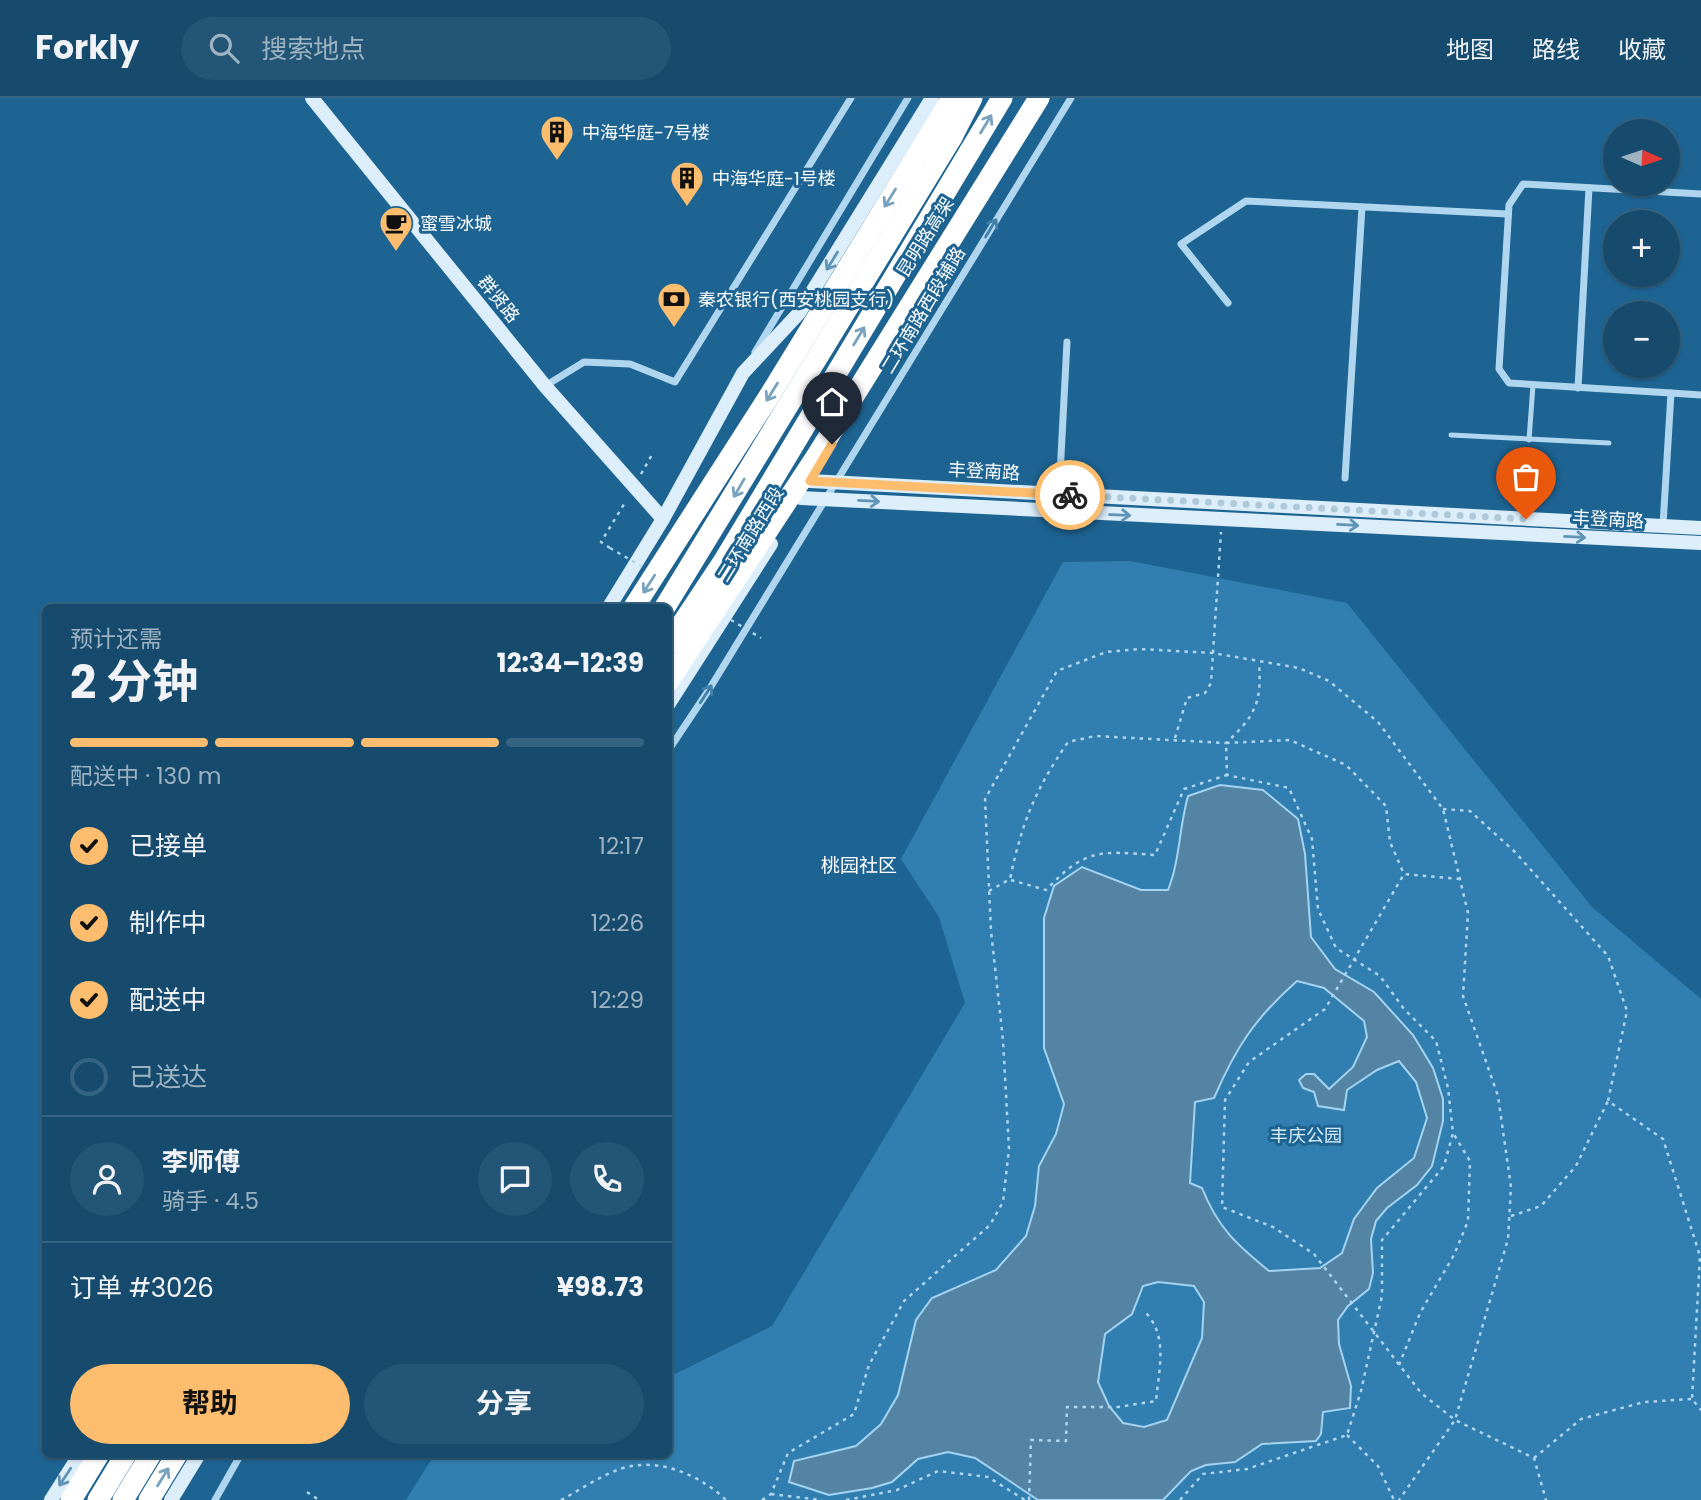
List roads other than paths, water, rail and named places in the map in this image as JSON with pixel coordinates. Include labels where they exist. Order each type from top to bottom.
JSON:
[{"type":"highway","points":[[911,162],[943,98]]},
{"type":"highway","points":[[636,604],[768,398],[952,98]]},
{"type":"highway","name":"二环南路西段","points":[[667,604],[953,137],[972,98]]},
{"type":"highway","name":"二环南路西段","points":[[672,639],[725,559],[1002,98]]},
{"type":"highway","name":"昆明路高架","points":[[672,676],[816,457],[1040,98]]},
{"type":"highway","points":[[71,1500],[97,1458]]},
{"type":"highway","points":[[98,1500],[124,1458]]},
{"type":"highway","points":[[123,1500],[148,1458]]},
{"type":"highway","points":[[149,1500],[175,1458]]},
{"type":"street","name":"群贤路","points":[[312,98],[545,386],[663,519]]},
{"type":"street","points":[[545,386],[584,362],[630,364],[675,382],[851,98]]},
{"type":"street","points":[[611,604],[663,519],[743,373],[908,98]]},
{"type":"street","points":[[743,373],[799,313],[932,98]]},
{"type":"street","name":"二环南路西段","points":[[672,699],[801,498],[1040,98]]},
{"type":"street","name":"二环南路西段辅路","points":[[672,745],[1071,98]]},
{"type":"street","points":[[1701,194],[1523,184],[1509,205],[1500,369],[1509,383],[1701,395]]},
{"type":"street","points":[[1578,388],[1590,188]]},
{"type":"street","points":[[1228,303],[1181,244],[1246,201],[1508,214]]},
{"type":"street","points":[[1345,478],[1362,207]]},
{"type":"street","points":[[1059,494],[1067,342]]},
{"type":"street","points":[[1663,526],[1671,393]]},
{"type":"street","name":"丰登南路","points":[[810,481],[1701,528]]},
{"type":"street","name":"丰登南路","points":[[801,498],[1701,543]]},
{"type":"street","points":[[51,1500],[77,1458]]},
{"type":"street","points":[[172,1500],[197,1458]]},
{"type":"street","points":[[215,1500],[239,1458]]},
{"type":"lane","points":[[1529,440],[1533,385]]},
{"type":"lane","points":[[1451,435],[1609,443]]},
{"type":"place","name":"中海华庭-7号楼","points":[[557,162]]},
{"type":"place","name":"中海华庭-1号楼","points":[[687,208]]},
{"type":"place","name":"蜜雪冰城","points":[[396,253]]},
{"type":"place","name":"秦农银行(西安桃园支行)","points":[[674,329]]},
{"type":"district","name":"桃园社区","points":[[859,865]]},
{"type":"park label","name":"丰庆公园","points":[[1306,1135]]}]
